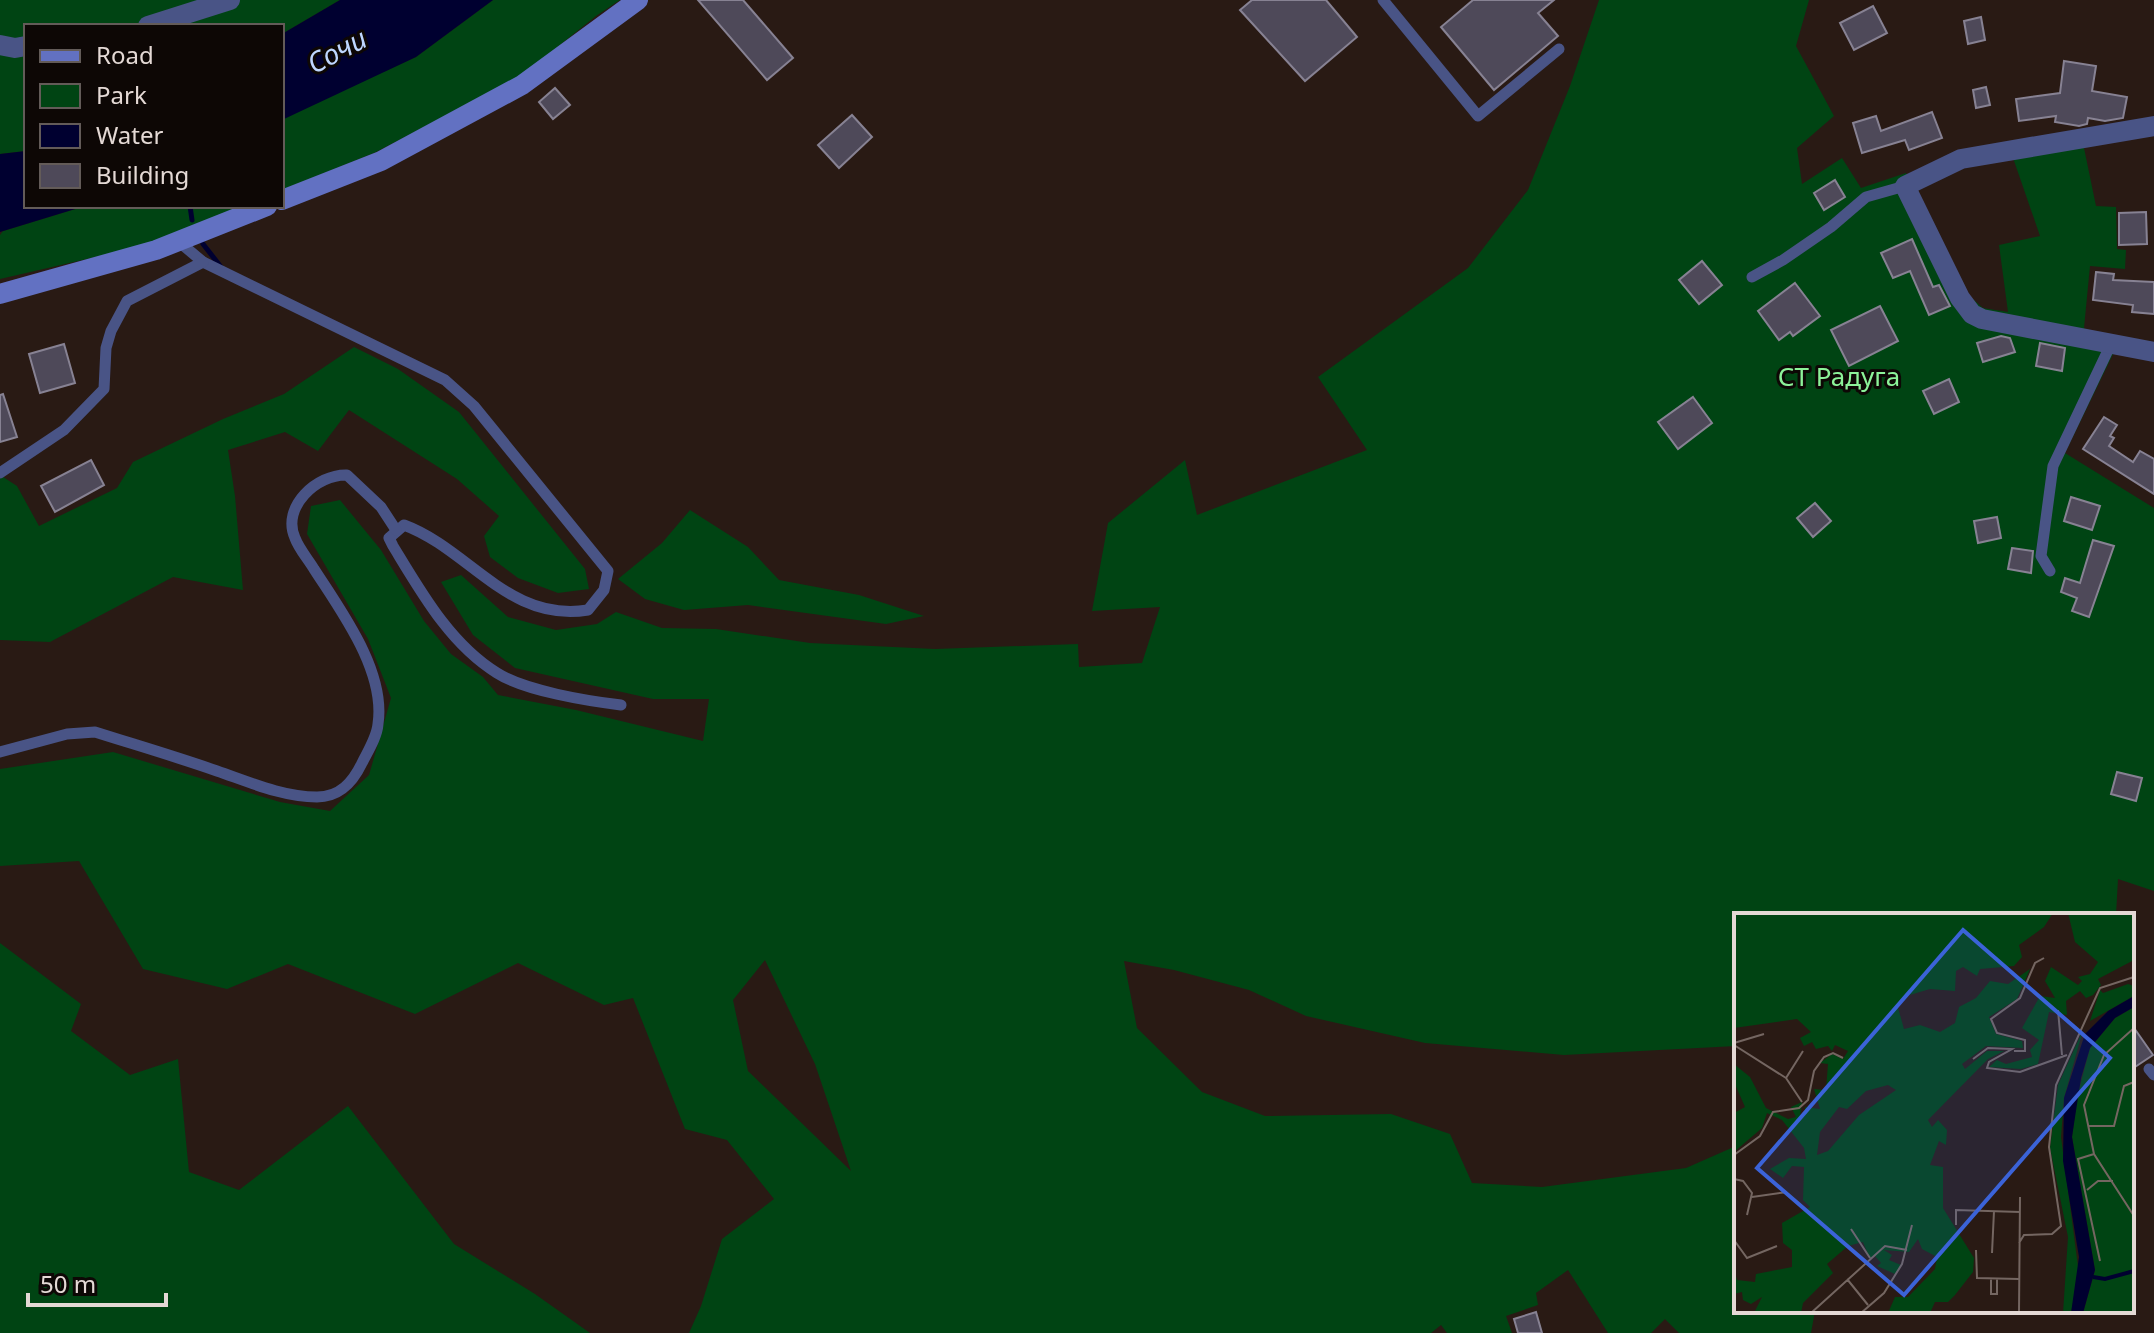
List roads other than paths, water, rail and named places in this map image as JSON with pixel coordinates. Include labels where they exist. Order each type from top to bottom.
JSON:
[{"type":"street","points":[[154,24],[230,0]]},
{"type":"street","points":[[284,199],[381,161],[522,85],[638,0]]},
{"type":"street","points":[[0,45],[24,46]]},
{"type":"street","points":[[2154,126],[1961,159],[1905,186],[1960,298],[1972,314],[1982,319],[2154,352]]},
{"type":"street","points":[[0,294],[156,250],[262,208]]},
{"type":"lane","points":[[1389,2],[1478,116],[1559,49]]},
{"type":"lane","points":[[1752,277],[1831,227],[1866,197],[1905,186]]},
{"type":"lane","points":[[178,241],[203,262],[445,380],[474,406],[608,571],[604,590],[588,610],[566,614],[502,591],[420,531],[404,525],[389,538],[426,601],[452,633],[500,676],[544,690],[621,705]]},
{"type":"lane","points":[[0,473],[64,430],[104,389],[106,348],[127,301],[203,262]]},
{"type":"lane","points":[[2050,571],[2041,556],[2053,466],[2111,344]]},
{"type":"lane","points":[[0,752],[67,734],[95,732],[276,791],[318,797],[347,787],[355,778],[379,723],[370,666],[350,626],[294,538],[291,520],[300,499],[320,482],[335,474],[347,475],[381,507],[396,530]]},
{"type":"water","name":"Сочи","points":[[340,0],[493,0],[416,57],[284,119],[284,33]]},
{"type":"water","points":[[24,151],[24,208],[78,208],[0,232],[0,154]]},
{"type":"waterway","points":[[190,208],[192,220]]},
{"type":"waterway","points":[[203,244],[221,267]]},
{"type":"park label","name":"СТ Радуга","points":[[1839,377]]}]
